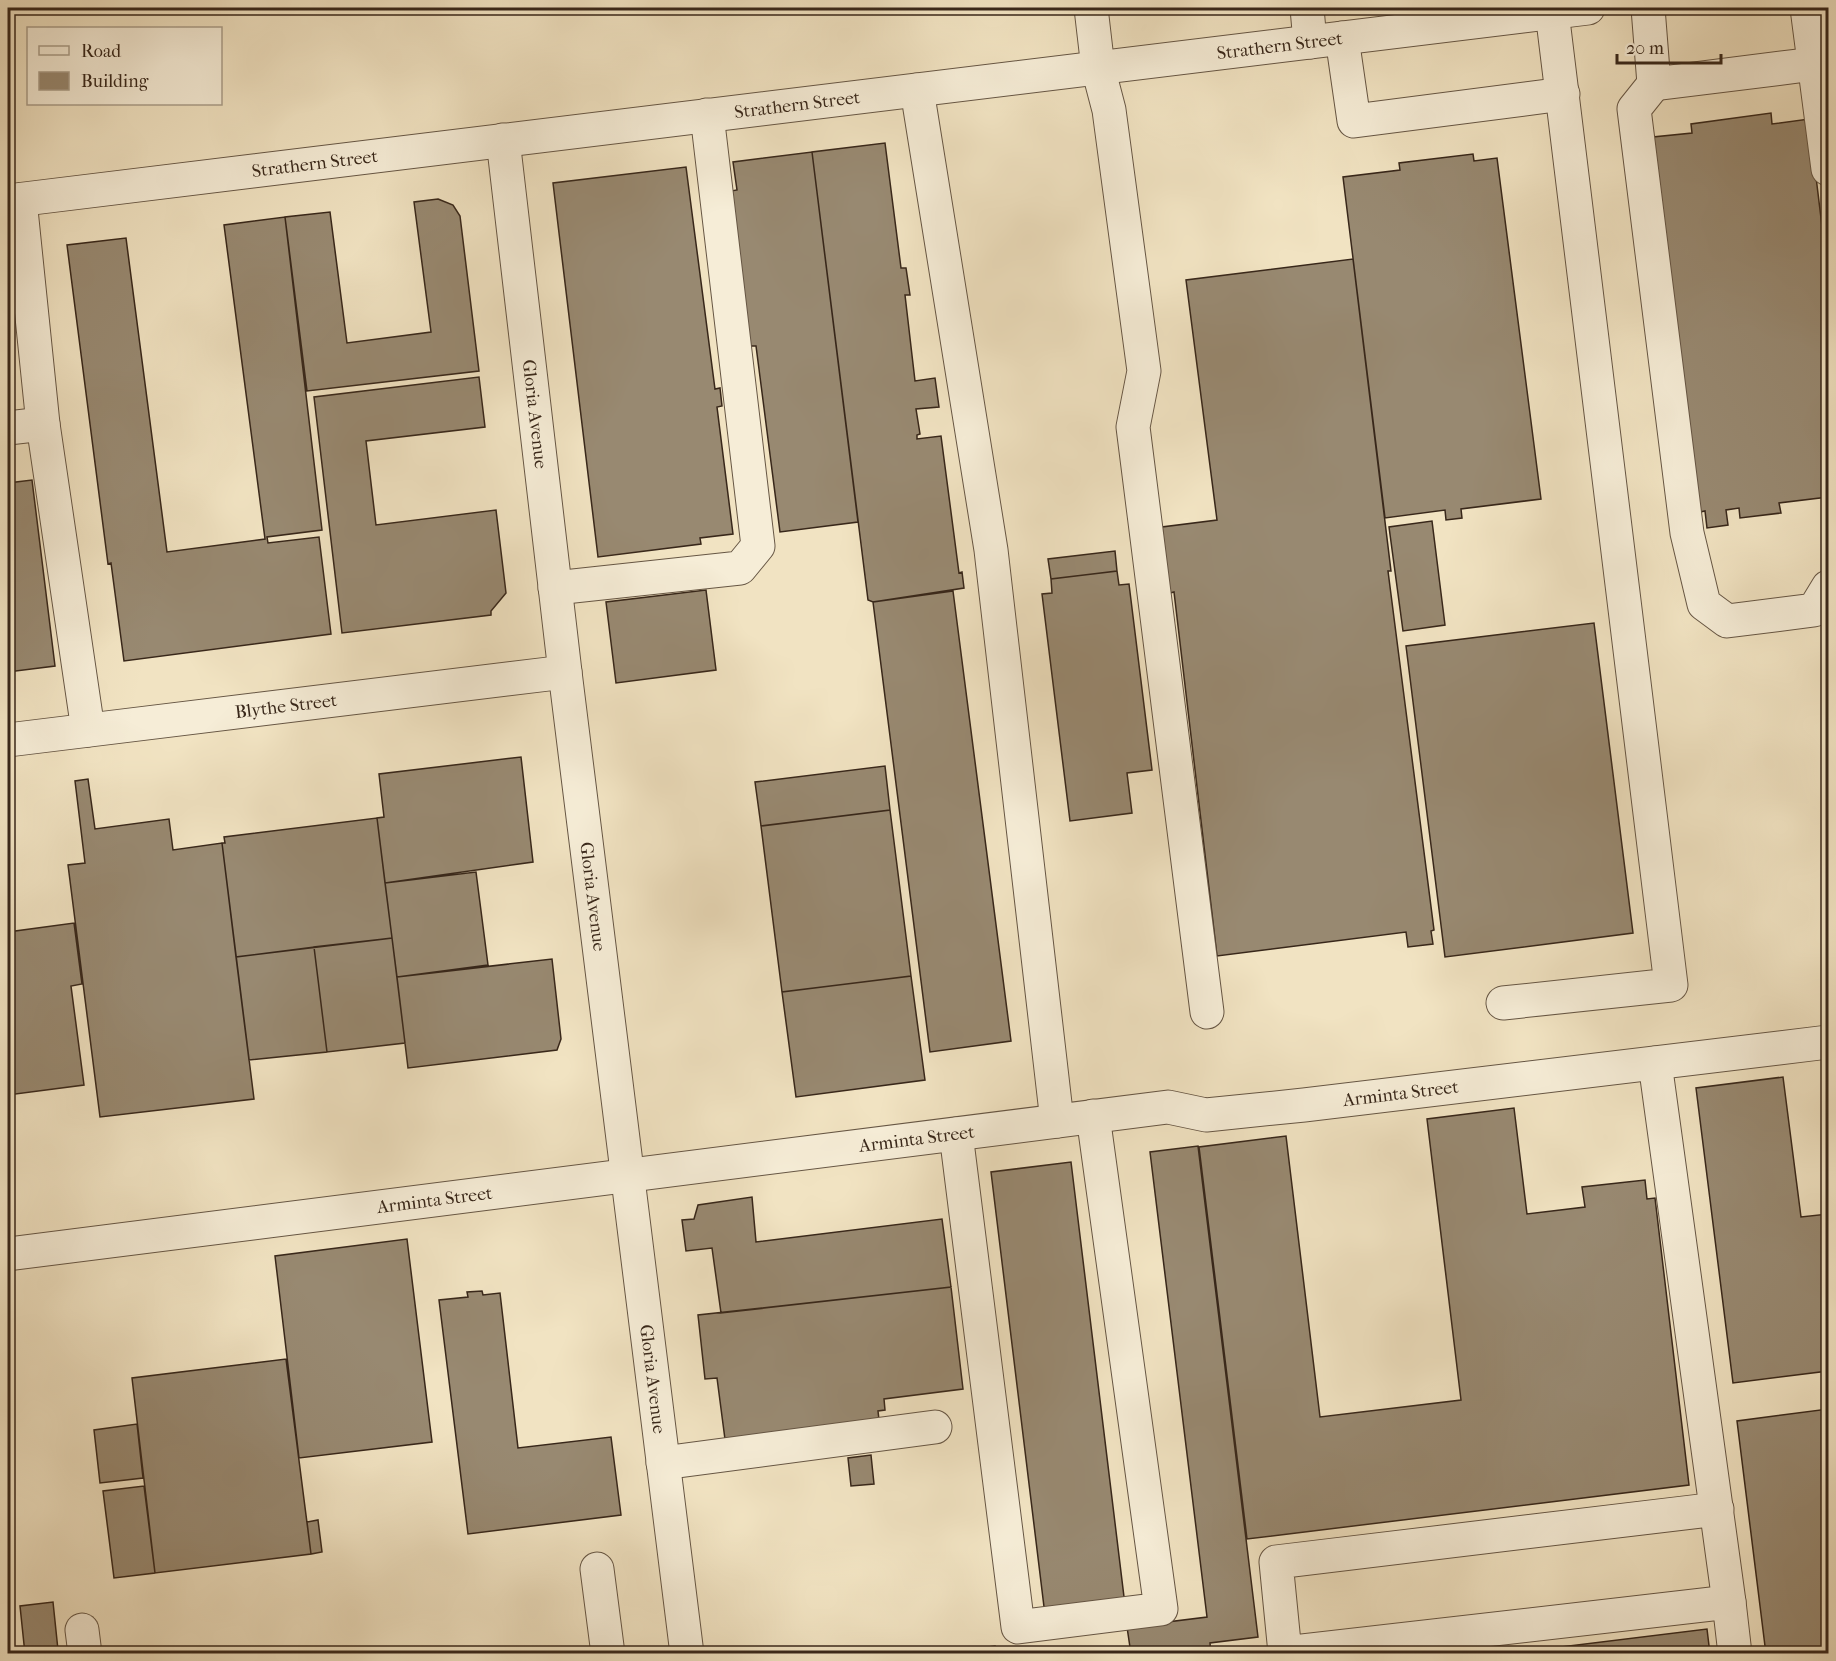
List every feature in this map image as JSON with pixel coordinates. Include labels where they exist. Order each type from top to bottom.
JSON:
[{"type":"street","points":[[1091,8],[1098,68],[1109,110],[1144,370],[1133,427],[1208,1012]]},
{"type":"street","points":[[1307,8],[1326,40],[1354,121],[1563,94]]},
{"type":"street","name":"Strathern Street","points":[[14,201],[1326,40],[1489,14],[1552,12],[1587,8]]},
{"type":"street","points":[[1648,8],[1654,84],[1634,109],[1687,533],[1704,604],[1727,621],[1814,609],[1828,587]]},
{"type":"street","points":[[1807,8],[1828,169]]},
{"type":"street","points":[[1503,1003],[1671,985],[1552,12]]},
{"type":"street","points":[[1654,84],[1814,64]]},
{"type":"street","points":[[917,90],[991,550],[1057,1121]]},
{"type":"street","points":[[555,588],[740,568],[758,546],[707,115]]},
{"type":"street","name":"Gloria Avenue","points":[[503,140],[565,672],[687,1653]]},
{"type":"street","points":[[14,201],[25,250],[43,424],[88,730]]},
{"type":"street","points":[[8,428],[43,424]]},
{"type":"street","name":"Blythe Street","points":[[8,740],[565,672]]},
{"type":"street","name":"Arminta Street","points":[[8,1254],[1168,1107],[1206,1114],[1304,1106],[1828,1042]]},
{"type":"street","points":[[1655,1063],[1735,1653]]},
{"type":"street","points":[[956,1134],[1018,1627],[1161,1608],[1093,1116]]},
{"type":"street","points":[[663,1463],[935,1427]]},
{"type":"street","points":[[1717,1509],[1276,1562],[1285,1653],[1729,1602]]},
{"type":"street","points":[[597,1569],[609,1653]]},
{"type":"building","points":[[26,8],[79,8],[27,14]]},
{"type":"building","points":[[1771,113],[1772,124],[1809,119],[1828,276],[1828,497],[1779,503],[1781,513],[1740,518],[1739,508],[1726,510],[1728,525],[1707,528],[1705,511],[1700,512],[1653,137],[1692,133],[1691,124]]},
{"type":"building","points":[[885,143],[901,268],[906,268],[910,295],[905,295],[915,381],[935,378],[939,407],[916,409],[920,434],[917,435],[917,439],[941,436],[959,573],[962,572],[964,588],[873,602],[868,600],[812,152]]},
{"type":"building","points":[[812,152],[858,522],[780,532],[756,346],[750,346],[731,191],[737,190],[733,162]]},
{"type":"building","points":[[1473,154],[1474,161],[1497,158],[1541,499],[1461,509],[1462,518],[1446,520],[1445,510],[1385,518],[1343,177],[1400,170],[1399,163]]},
{"type":"building","points":[[686,167],[715,389],[720,388],[722,406],[717,407],[733,534],[700,538],[701,544],[598,557],[553,183]]},
{"type":"building","points":[[438,199],[453,205],[460,216],[479,371],[307,391],[285,217],[330,212],[347,343],[431,332],[414,202]]},
{"type":"building","points":[[285,217],[322,530],[267,537],[268,543],[319,537],[331,634],[124,661],[111,563],[108,564],[67,245],[126,238],[167,552],[265,539],[224,225]]},
{"type":"building","points":[[1353,259],[1391,571],[1388,571],[1434,930],[1431,931],[1433,944],[1408,947],[1406,932],[1217,956],[1174,592],[1170,593],[1162,527],[1217,520],[1186,280]]},
{"type":"building","points":[[479,377],[485,427],[366,441],[376,525],[496,510],[506,593],[491,611],[491,615],[342,633],[314,397]]},
{"type":"building","points":[[32,480],[55,666],[8,672],[8,483]]},
{"type":"building","points":[[1432,521],[1445,625],[1403,631],[1389,527]]},
{"type":"building","points":[[1115,551],[1117,571],[1051,579],[1048,559]]},
{"type":"building","points":[[1117,571],[1119,585],[1129,584],[1152,770],[1127,773],[1132,813],[1070,821],[1042,594],[1052,593],[1051,579]]},
{"type":"building","points":[[706,590],[716,670],[616,683],[606,602]]},
{"type":"building","points":[[953,591],[1011,1041],[930,1052],[873,602]]},
{"type":"building","points":[[1594,623],[1633,933],[1445,957],[1406,646]]},
{"type":"building","points":[[521,757],[533,862],[385,883],[377,818],[384,817],[379,774]]},
{"type":"building","points":[[885,766],[890,810],[761,826],[755,782]]},
{"type":"building","points":[[88,779],[95,829],[169,819],[173,850],[222,843],[254,1099],[100,1117],[68,865],[85,863],[75,781]]},
{"type":"building","points":[[890,810],[911,976],[782,992],[761,826]]},
{"type":"building","points":[[377,818],[392,938],[236,957],[222,843],[225,843],[224,837]]},
{"type":"building","points":[[476,872],[488,965],[397,977],[385,883]]},
{"type":"building","points":[[74,923],[82,984],[71,986],[84,1085],[8,1095],[8,932]]},
{"type":"building","points":[[392,938],[405,1043],[327,1052],[314,947]]},
{"type":"building","points":[[314,947],[327,1052],[249,1060],[236,957]]},
{"type":"building","points":[[552,959],[561,1039],[557,1050],[408,1068],[397,977]]},
{"type":"building","points":[[911,976],[925,1080],[796,1097],[782,992]]},
{"type":"building","points":[[1783,1077],[1801,1217],[1828,1214],[1828,1371],[1733,1383],[1696,1088]]},
{"type":"building","points":[[1514,1108],[1527,1214],[1585,1207],[1582,1187],[1645,1180],[1647,1199],[1655,1198],[1689,1485],[1247,1539],[1199,1147],[1286,1136],[1320,1417],[1461,1400],[1427,1119]]},
{"type":"building","points":[[1198,1146],[1258,1637],[1210,1643],[1211,1654],[1131,1654],[1127,1627],[1207,1617],[1150,1152]]},
{"type":"building","points":[[1071,1162],[1125,1605],[1045,1615],[991,1172]]},
{"type":"building","points":[[752,1197],[756,1242],[942,1219],[951,1287],[721,1313],[712,1248],[686,1251],[682,1220],[694,1219],[698,1205]]},
{"type":"building","points":[[407,1239],[432,1442],[299,1458],[275,1256]]},
{"type":"building","points":[[951,1287],[963,1389],[884,1399],[885,1410],[878,1411],[879,1420],[726,1447],[717,1378],[705,1379],[698,1315]]},
{"type":"building","points":[[482,1291],[483,1295],[500,1293],[518,1448],[611,1437],[621,1515],[468,1534],[439,1300],[468,1297],[467,1292]]},
{"type":"building","points":[[8,1325],[11,1353],[8,1353]]},
{"type":"building","points":[[286,1359],[311,1554],[155,1573],[132,1378]]},
{"type":"building","points":[[1828,1409],[1828,1654],[1766,1654],[1737,1421]]},
{"type":"building","points":[[137,1424],[143,1478],[100,1483],[94,1430]]},
{"type":"building","points":[[871,1455],[874,1484],[851,1486],[848,1458]]},
{"type":"building","points":[[144,1486],[155,1573],[114,1578],[103,1491]]},
{"type":"building","points":[[318,1520],[322,1552],[311,1554],[307,1522]]},
{"type":"building","points":[[53,1602],[58,1650],[25,1654],[20,1606]]},
{"type":"building","points":[[1707,1629],[1710,1654],[1504,1654]]},
{"type":"building","points":[[995,1646],[996,1654],[935,1654]]}]
